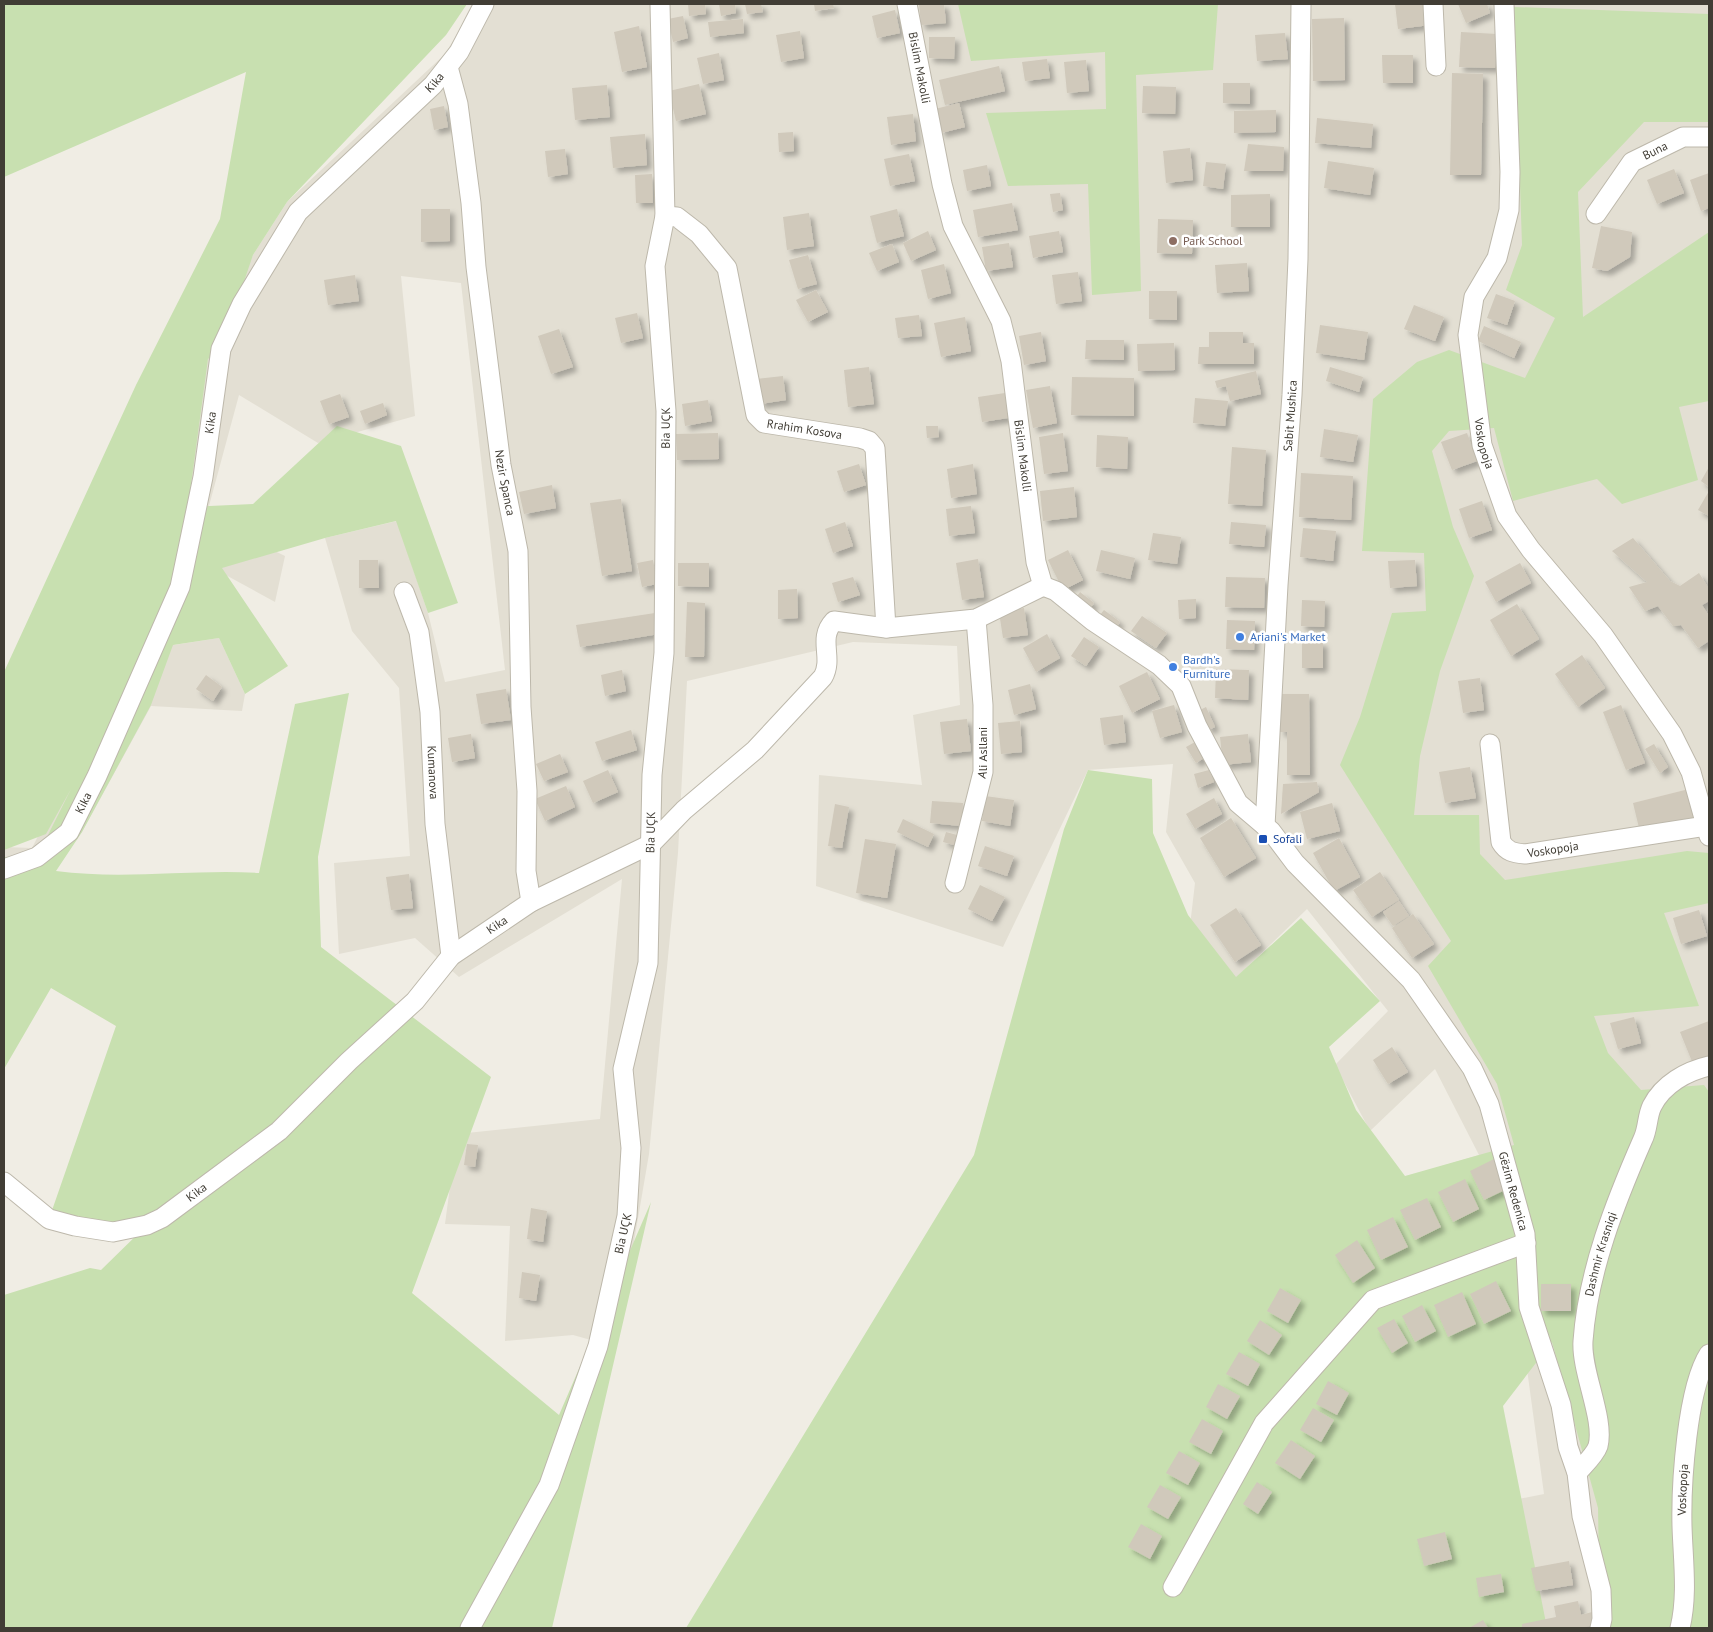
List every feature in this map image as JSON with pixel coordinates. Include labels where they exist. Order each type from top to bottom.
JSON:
[{"type":"street","name":"Kika","points":[[4,869],[36,857],[69,832],[97,776],[180,587],[203,477],[222,350],[242,304],[298,212],[434,85],[459,52],[484,4]]},
{"type":"street","name":"Bia UÇK","points":[[470,1628],[549,1485],[598,1346],[627,1216],[631,1148],[623,1068],[648,963],[652,775],[664,653],[666,411],[654,266],[665,216],[660,4]]},
{"type":"street","name":"Bislim Makolli","points":[[907,4],[942,184],[953,226],[1002,321],[1011,361],[1036,562],[1043,586]]},
{"type":"street","name":"Sabit Mushica","points":[[1264,826],[1278,584],[1293,376],[1298,259],[1301,4]]},
{"type":"street","points":[[1433,4],[1436,66]]},
{"type":"street","name":"Voskopoja","points":[[1490,744],[1501,842],[1506,849],[1515,853],[1525,854],[1708,828],[1691,772],[1672,734],[1603,635],[1531,550],[1507,516],[1482,445],[1468,335],[1474,297],[1497,258],[1509,210],[1510,172],[1504,4]]},
{"type":"street","name":"Nezir Spanca","points":[[448,66],[458,104],[501,465],[518,551],[521,707],[527,791],[526,871],[531,902]]},
{"type":"street","name":"Buna","points":[[1596,214],[1632,162],[1683,136],[1709,136]]},
{"type":"street","name":"Rrahim Kosova","points":[[665,216],[677,217],[699,234],[727,268],[756,415],[764,423],[860,438],[869,441],[875,448],[886,628]]},
{"type":"street","points":[[651,844],[684,810],[755,750],[823,677],[828,666],[825,637],[828,627],[834,621],[886,628],[976,619],[1043,586],[1056,591],[1093,622],[1159,665],[1181,686],[1197,726],[1238,803],[1264,826]]},
{"type":"street","name":"Kumanova","points":[[404,592],[419,632],[430,712],[435,824],[451,956]]},
{"type":"street","name":"Ali Asllani","points":[[955,883],[983,772],[983,705],[976,619]]},
{"type":"street","name":"Gëzim Redenica","points":[[1264,826],[1271,831],[1295,864],[1411,980],[1472,1068],[1489,1104],[1503,1149],[1526,1243],[1529,1307],[1562,1404],[1568,1447],[1577,1473],[1582,1516],[1601,1590],[1602,1620],[1600,1628]]},
{"type":"street","name":"Kika","points":[[4,1182],[49,1219],[75,1226],[113,1232],[147,1225],[162,1218],[279,1131],[349,1061],[415,1001],[451,956],[531,902],[651,844]]},
{"type":"street","name":"Dashmir Krasniqi","points":[[1577,1473],[1598,1447],[1598,1430],[1582,1345],[1585,1308],[1601,1250],[1629,1169],[1644,1136],[1652,1106],[1666,1088],[1678,1078],[1695,1069],[1709,1066]]},
{"type":"street","points":[[1173,1587],[1264,1424],[1373,1300],[1526,1243]]},
{"type":"street","name":"Voskopoja","points":[[1680,1628],[1685,1605],[1682,1522],[1687,1446],[1694,1387],[1709,1354]]},
{"type":"shaded area","points":[[475,4],[1709,4],[1709,1628],[1398,1628],[1381,1526],[1544,1494],[1523,1340],[1405,1177],[1479,1155],[1435,1069],[1370,1131],[1335,1065],[1388,1011],[1307,909],[1236,978],[1189,934],[1195,883],[1166,832],[1173,764],[1088,770],[1003,947],[816,886],[819,775],[922,785],[913,715],[960,705],[957,646],[853,642],[687,681],[678,853],[649,1154],[616,1347],[573,1335],[505,1341],[510,1226],[445,1224],[457,1134],[600,1119],[622,879],[459,977],[415,938],[339,954],[334,863],[410,856],[399,688],[352,631],[325,538],[397,521],[428,613],[445,682],[505,670],[461,283],[401,276],[415,416],[318,443],[239,395],[206,517],[285,556],[275,602],[211,567],[174,645],[219,638],[245,694],[242,711],[151,706],[82,832],[4,940],[4,847],[32,848],[125,665],[208,359],[253,255],[287,202],[445,54]]},
{"type":"green space","points":[[4,4],[467,4],[446,35],[287,202],[253,255],[221,349],[208,359],[188,507],[253,504],[337,426],[401,446],[458,603],[428,613],[396,521],[325,538],[222,568],[288,666],[245,694],[219,638],[173,645],[151,705],[82,832],[56,871],[107,875],[208,872],[259,873],[295,704],[349,693],[318,857],[321,947],[491,1077],[412,1293],[559,1415],[651,1202],[552,1628],[4,1628],[4,1295],[90,1268],[101,1270],[147,1225],[49,1219],[116,1026],[51,988],[4,1069],[4,857],[37,857],[71,789],[46,834],[4,850],[4,672],[136,385],[220,219],[246,72],[4,177]]},
{"type":"green space","points":[[958,4],[1218,4],[1213,70],[1136,75],[1141,291],[1092,295],[1088,184],[1008,186],[986,113],[1106,109],[1105,52],[971,61]]},
{"type":"green space","points":[[1514,7],[1709,14],[1709,122],[1644,122],[1578,192],[1583,317],[1709,232],[1709,401],[1679,407],[1698,480],[1622,504],[1597,479],[1513,501],[1494,428],[1449,431],[1432,451],[1453,527],[1474,576],[1440,671],[1420,756],[1414,815],[1479,815],[1480,854],[1505,880],[1687,851],[1709,853],[1709,903],[1664,913],[1699,1006],[1594,1016],[1608,1053],[1641,1090],[1704,1085],[1709,1092],[1709,1628],[1600,1628],[1598,1508],[1552,1342],[1503,1406],[1547,1628],[686,1628],[974,1155],[1064,829],[1088,770],[1152,779],[1153,833],[1188,915],[1236,977],[1301,918],[1380,1001],[1329,1047],[1356,1110],[1405,1176],[1514,1145],[1497,1084],[1428,966],[1451,941],[1340,765],[1360,717],[1392,613],[1426,611],[1424,553],[1362,551],[1373,399],[1417,362],[1449,350],[1525,378],[1555,318],[1506,290],[1522,245]]},
{"type":"building","points":[[688,4],[705,4],[706,14],[689,16]]},
{"type":"building","points":[[719,4],[735,4],[736,13],[721,16]]},
{"type":"building","points":[[745,4],[761,4],[763,12],[747,14]]},
{"type":"building","points":[[814,4],[833,4],[834,8],[815,11]]},
{"type":"building","points":[[919,4],[944,4],[946,23],[921,25]]},
{"type":"building","points":[[1395,4],[1427,4],[1430,25],[1398,29]]},
{"type":"building","points":[[1458,4],[1487,4],[1490,13],[1466,23]]},
{"type":"building","points":[[895,10],[900,33],[877,38],[872,16]]},
{"type":"building","points":[[683,16],[688,38],[673,42],[668,19]]},
{"type":"building","points":[[1344,18],[1345,80],[1313,81],[1312,19]]},
{"type":"building","points":[[743,19],[744,33],[710,37],[708,22]]},
{"type":"building","points":[[639,26],[647,67],[622,72],[614,32]]},
{"type":"building","points":[[800,31],[804,58],[781,62],[776,35]]},
{"type":"building","points":[[1461,32],[1497,34],[1495,68],[1459,67]]},
{"type":"building","points":[[1285,33],[1288,59],[1257,61],[1255,35]]},
{"type":"building","points":[[929,37],[955,37],[954,59],[929,58]]},
{"type":"building","points":[[719,53],[724,80],[703,84],[697,58]]},
{"type":"building","points":[[1382,55],[1413,55],[1413,83],[1383,83]]},
{"type":"building","points":[[1047,59],[1050,78],[1025,81],[1022,62]]},
{"type":"building","points":[[1086,60],[1089,91],[1067,93],[1064,62]]},
{"type":"building","points":[[999,66],[1005,91],[945,105],[939,80]]},
{"type":"building","points":[[1452,73],[1483,74],[1481,175],[1450,175]]},
{"type":"building","points":[[1223,83],[1250,83],[1250,104],[1223,103]]},
{"type":"building","points":[[699,84],[706,114],[676,121],[669,91]]},
{"type":"building","points":[[607,85],[610,117],[575,120],[572,88]]},
{"type":"building","points":[[1143,86],[1176,87],[1175,114],[1142,113]]},
{"type":"building","points":[[959,103],[965,127],[941,133],[935,109]]},
{"type":"building","points":[[444,106],[448,127],[434,130],[430,109]]},
{"type":"building","points":[[1276,110],[1276,132],[1234,133],[1234,111]]},
{"type":"building","points":[[913,114],[916,141],[891,145],[887,117]]},
{"type":"building","points":[[1317,118],[1373,124],[1371,148],[1315,143]]},
{"type":"building","points":[[793,132],[794,151],[779,152],[778,133]]},
{"type":"building","points":[[645,134],[647,165],[613,168],[610,137]]},
{"type":"building","points":[[1248,144],[1284,147],[1283,171],[1244,171]]},
{"type":"building","points":[[1190,148],[1193,180],[1166,183],[1163,151]]},
{"type":"building","points":[[565,149],[568,174],[548,177],[545,151]]},
{"type":"building","points":[[909,154],[915,181],[890,186],[884,159]]},
{"type":"building","points":[[1328,161],[1374,168],[1370,195],[1324,188]]},
{"type":"building","points":[[1206,162],[1226,164],[1223,189],[1203,186]]},
{"type":"building","points":[[987,165],[991,186],[967,191],[963,170]]},
{"type":"building","points":[[1674,169],[1684,193],[1657,204],[1647,180]]},
{"type":"building","points":[[1709,173],[1709,208],[1701,211],[1690,180]]},
{"type":"building","points":[[652,174],[653,203],[636,203],[635,175]]},
{"type":"building","points":[[1060,193],[1063,210],[1053,212],[1050,194]]},
{"type":"building","points":[[1270,194],[1270,227],[1231,227],[1231,195]]},
{"type":"building","points":[[1012,203],[1018,230],[978,237],[973,210]]},
{"type":"building","points":[[421,209],[450,209],[450,241],[421,242]]},
{"type":"building","points":[[897,209],[904,236],[877,243],[870,216]]},
{"type":"building","points":[[809,213],[814,246],[787,250],[783,217]]},
{"type":"building","points":[[1158,219],[1193,220],[1192,254],[1157,253]]},
{"type":"building","points":[[1601,226],[1632,232],[1630,257],[1607,271],[1592,268]]},
{"type":"building","points":[[928,231],[936,250],[911,261],[903,243]]},
{"type":"building","points":[[1059,231],[1063,252],[1033,258],[1029,236]]},
{"type":"building","points":[[1009,243],[1013,267],[986,271],[982,247]]},
{"type":"building","points":[[892,244],[899,262],[877,271],[869,253]]},
{"type":"building","points":[[808,255],[817,284],[798,289],[789,260]]},
{"type":"building","points":[[1247,263],[1249,291],[1217,293],[1215,265]]},
{"type":"building","points":[[944,264],[951,293],[928,299],[921,270]]},
{"type":"building","points":[[1078,272],[1082,301],[1056,304],[1052,275]]},
{"type":"building","points":[[355,275],[359,301],[328,305],[324,280]]},
{"type":"building","points":[[816,290],[828,312],[808,322],[796,300]]},
{"type":"building","points":[[1149,291],[1177,291],[1177,320],[1149,319]]},
{"type":"building","points":[[1496,294],[1515,301],[1507,325],[1487,318]]},
{"type":"building","points":[[1414,305],[1444,317],[1435,341],[1404,329]]},
{"type":"building","points":[[637,313],[643,338],[621,343],[615,318]]},
{"type":"building","points":[[919,315],[922,336],[898,338],[895,318]]},
{"type":"building","points":[[965,317],[971,351],[941,357],[934,323]]},
{"type":"building","points":[[1320,325],[1368,332],[1364,360],[1316,353]]},
{"type":"building","points":[[1484,326],[1521,342],[1514,358],[1478,341]]},
{"type":"building","points":[[559,329],[573,367],[551,374],[538,336]]},
{"type":"building","points":[[1041,332],[1046,361],[1024,365],[1019,336]]},
{"type":"building","points":[[1209,332],[1243,332],[1243,343],[1254,343],[1254,364],[1198,364],[1199,347],[1209,347]]},
{"type":"building","points":[[1086,340],[1124,340],[1124,360],[1085,359]]},
{"type":"building","points":[[1174,343],[1175,370],[1138,371],[1137,344]]},
{"type":"building","points":[[869,367],[874,404],[848,407],[844,370]]},
{"type":"building","points":[[1330,367],[1363,377],[1359,392],[1326,381]]},
{"type":"building","points":[[1256,371],[1261,394],[1230,401],[1226,386],[1217,388],[1215,381]]},
{"type":"building","points":[[783,376],[786,400],[760,404],[756,379]]},
{"type":"building","points":[[1072,377],[1134,378],[1134,416],[1071,415]]},
{"type":"building","points":[[1050,386],[1057,423],[1033,428],[1026,390]]},
{"type":"building","points":[[1005,393],[1008,418],[982,422],[978,397]]},
{"type":"building","points":[[340,394],[349,417],[329,424],[320,401]]},
{"type":"building","points":[[1195,398],[1228,401],[1225,426],[1193,423]]},
{"type":"building","points":[[708,400],[712,421],[685,426],[682,404]]},
{"type":"building","points":[[383,403],[387,415],[365,424],[360,411]]},
{"type":"building","points":[[926,426],[938,426],[939,437],[927,438]]},
{"type":"building","points":[[1324,429],[1358,435],[1353,462],[1320,457]]},
{"type":"building","points":[[718,433],[719,459],[677,460],[676,434]]},
{"type":"building","points":[[1063,433],[1068,471],[1044,474],[1039,437]]},
{"type":"building","points":[[1467,433],[1477,461],[1452,470],[1441,442]]},
{"type":"building","points":[[1097,435],[1128,437],[1127,469],[1096,467]]},
{"type":"building","points":[[1232,447],[1266,450],[1262,506],[1228,504]]},
{"type":"building","points":[[859,464],[866,485],[844,492],[837,471]]},
{"type":"building","points":[[973,464],[977,494],[951,498],[947,469]]},
{"type":"building","points":[[1709,467],[1709,487],[1701,481]]},
{"type":"building","points":[[1301,473],[1353,476],[1351,520],[1299,517]]},
{"type":"building","points":[[552,485],[556,508],[524,514],[519,492]]},
{"type":"building","points":[[1074,487],[1077,517],[1043,521],[1040,491]]},
{"type":"building","points":[[1709,491],[1709,516],[1698,510]]},
{"type":"building","points":[[621,499],[632,571],[602,576],[590,503]]},
{"type":"building","points":[[1482,501],[1492,530],[1469,538],[1459,509]]},
{"type":"building","points":[[971,506],[975,533],[949,536],[946,509]]},
{"type":"building","points":[[845,522],[853,546],[833,553],[825,529]]},
{"type":"building","points":[[1231,522],[1266,525],[1264,547],[1229,544]]},
{"type":"building","points":[[1303,528],[1336,531],[1333,561],[1300,557]]},
{"type":"building","points":[[1153,533],[1181,537],[1177,564],[1148,560]]},
{"type":"building","points":[[1633,538],[1670,581],[1680,586],[1699,573],[1709,589],[1709,601],[1702,605],[1709,616],[1709,641],[1698,648],[1681,625],[1673,626],[1658,606],[1645,611],[1629,587],[1647,582],[1612,551]]},
{"type":"building","points":[[1068,550],[1083,580],[1063,590],[1048,560]]},
{"type":"building","points":[[1101,550],[1135,558],[1130,579],[1096,571]]},
{"type":"building","points":[[978,559],[984,597],[962,600],[956,563]]},
{"type":"building","points":[[359,560],[378,560],[379,588],[359,588]]},
{"type":"building","points":[[653,560],[657,584],[642,587],[637,563]]},
{"type":"building","points":[[1415,560],[1417,586],[1390,588],[1388,561]]},
{"type":"building","points":[[678,563],[709,563],[709,587],[678,586]]},
{"type":"building","points":[[1520,563],[1531,583],[1496,602],[1485,582]]},
{"type":"building","points":[[853,577],[860,595],[838,602],[832,583]]},
{"type":"building","points":[[1226,577],[1265,578],[1264,608],[1225,607]]},
{"type":"building","points":[[797,589],[798,618],[778,619],[778,590]]},
{"type":"building","points":[[1080,592],[1094,603],[1089,610],[1075,599]]},
{"type":"building","points":[[1196,599],[1196,618],[1179,619],[1178,600]]},
{"type":"building","points":[[1302,600],[1325,601],[1324,627],[1301,626]]},
{"type":"building","points":[[687,602],[705,603],[704,657],[685,657]]},
{"type":"building","points":[[1517,604],[1539,639],[1511,656],[1490,620]]},
{"type":"building","points":[[1024,608],[1028,635],[1003,638],[999,612]]},
{"type":"building","points":[[1104,610],[1120,622],[1116,628],[1099,616]]},
{"type":"building","points":[[655,613],[659,634],[580,647],[576,625]]},
{"type":"building","points":[[1142,616],[1167,633],[1156,648],[1131,631]]},
{"type":"building","points":[[1227,620],[1255,621],[1254,650],[1226,649]]},
{"type":"building","points":[[1047,634],[1060,658],[1036,672],[1023,648]]},
{"type":"building","points":[[1084,637],[1099,647],[1086,666],[1071,656]]},
{"type":"building","points":[[1302,642],[1323,642],[1323,668],[1302,668]]},
{"type":"building","points":[[1582,655],[1605,688],[1578,707],[1555,674]]},
{"type":"building","points":[[1216,669],[1249,670],[1248,700],[1215,698]]},
{"type":"building","points":[[622,670],[626,691],[605,696],[601,675]]},
{"type":"building","points":[[1147,672],[1160,699],[1132,713],[1119,686]]},
{"type":"building","points":[[206,675],[222,687],[213,701],[196,689]]},
{"type":"building","points":[[1480,678],[1484,710],[1463,713],[1458,681]]},
{"type":"building","points":[[1030,684],[1036,709],[1014,715],[1008,690]]},
{"type":"building","points":[[506,689],[511,720],[481,724],[476,694]]},
{"type":"building","points":[[1280,694],[1309,694],[1310,775],[1287,775],[1287,732],[1280,732]]},
{"type":"building","points":[[1174,705],[1182,732],[1160,738],[1152,711]]},
{"type":"building","points":[[1621,705],[1645,763],[1626,770],[1603,712]]},
{"type":"building","points":[[1206,707],[1215,727],[1208,730],[1200,710]]},
{"type":"building","points":[[1123,715],[1126,742],[1104,745],[1100,718]]},
{"type":"building","points":[[967,719],[971,751],[944,754],[940,722]]},
{"type":"building","points":[[1020,721],[1022,752],[1001,754],[998,723]]},
{"type":"building","points":[[631,730],[637,750],[602,761],[595,742]]},
{"type":"building","points":[[471,734],[475,758],[452,762],[448,738]]},
{"type":"building","points":[[1248,734],[1251,762],[1223,765],[1220,737]]},
{"type":"building","points":[[1195,742],[1204,758],[1196,763],[1186,747]]},
{"type":"building","points":[[1654,744],[1668,767],[1660,773],[1645,749]]},
{"type":"building","points":[[560,754],[568,772],[544,781],[536,764]]},
{"type":"building","points":[[1470,767],[1476,798],[1445,803],[1439,772]]},
{"type":"building","points":[[608,770],[618,792],[593,803],[583,781]]},
{"type":"building","points":[[1209,770],[1214,782],[1198,788],[1194,774]]},
{"type":"building","points":[[1317,782],[1319,792],[1281,814],[1283,784]]},
{"type":"building","points":[[566,786],[575,807],[545,821],[535,799]]},
{"type":"building","points":[[1693,788],[1700,817],[1640,832],[1633,803]]},
{"type":"building","points":[[985,796],[1014,800],[1010,826],[982,821]]},
{"type":"building","points":[[1214,798],[1222,814],[1195,829],[1186,814]]},
{"type":"building","points":[[932,801],[963,803],[961,826],[930,823]]},
{"type":"building","points":[[1332,803],[1340,831],[1307,839],[1300,812]]},
{"type":"building","points":[[835,804],[849,807],[842,848],[828,846]]},
{"type":"building","points":[[1231,818],[1256,858],[1224,877],[1200,838]]},
{"type":"building","points":[[903,819],[934,834],[928,847],[897,832]]},
{"type":"building","points":[[946,832],[961,836],[958,846],[943,842]]},
{"type":"building","points":[[1339,838],[1360,877],[1334,891],[1313,853]]},
{"type":"building","points":[[865,839],[896,844],[887,898],[856,893]]},
{"type":"building","points":[[985,846],[1014,856],[1007,876],[978,866]]},
{"type":"building","points":[[1380,872],[1399,900],[1372,917],[1353,890]]},
{"type":"building","points":[[409,874],[413,908],[391,910],[386,877]]},
{"type":"building","points":[[980,885],[1005,897],[992,921],[968,909]]},
{"type":"building","points":[[1399,901],[1409,916],[1393,926],[1383,912]]},
{"type":"building","points":[[1236,908],[1261,945],[1235,962],[1210,925]]},
{"type":"building","points":[[1699,910],[1707,936],[1681,944],[1673,918]]},
{"type":"building","points":[[1413,914],[1434,944],[1412,958],[1392,928]]},
{"type":"building","points":[[1634,1017],[1641,1043],[1618,1049],[1610,1023]]},
{"type":"building","points":[[1709,1021],[1709,1057],[1693,1064],[1680,1032]]},
{"type":"building","points":[[1392,1047],[1408,1072],[1388,1084],[1373,1060]]},
{"type":"building","points":[[467,1144],[478,1145],[475,1167],[464,1165]]},
{"type":"building","points":[[1496,1158],[1511,1187],[1484,1200],[1470,1171]]},
{"type":"building","points":[[1465,1179],[1479,1209],[1453,1222],[1438,1192]]},
{"type":"building","points":[[1427,1198],[1441,1227],[1415,1240],[1400,1210]]},
{"type":"building","points":[[531,1208],[547,1211],[543,1242],[527,1239]]},
{"type":"building","points":[[1393,1217],[1408,1247],[1381,1260],[1367,1230]]},
{"type":"building","points":[[1357,1240],[1375,1268],[1353,1283],[1335,1255]]},
{"type":"building","points":[[522,1272],[540,1275],[536,1301],[519,1298]]},
{"type":"building","points":[[1496,1281],[1511,1311],[1484,1324],[1470,1294]]},
{"type":"building","points":[[1541,1284],[1571,1284],[1571,1311],[1541,1311]]},
{"type":"building","points":[[1280,1288],[1301,1300],[1288,1323],[1267,1311]]},
{"type":"building","points":[[1462,1292],[1476,1324],[1448,1337],[1434,1305]]},
{"type":"building","points":[[1422,1305],[1436,1331],[1415,1342],[1402,1316]]},
{"type":"building","points":[[1394,1319],[1408,1343],[1392,1353],[1377,1328]]},
{"type":"building","points":[[1260,1320],[1282,1335],[1269,1355],[1247,1341]]},
{"type":"building","points":[[1239,1352],[1260,1364],[1248,1386],[1226,1374]]},
{"type":"building","points":[[1328,1381],[1349,1393],[1337,1415],[1316,1404]]},
{"type":"building","points":[[1218,1384],[1240,1396],[1227,1419],[1206,1407]]},
{"type":"building","points":[[1313,1408],[1334,1420],[1321,1442],[1300,1430]]},
{"type":"building","points":[[1202,1419],[1223,1431],[1211,1454],[1189,1442]]},
{"type":"building","points":[[1291,1440],[1315,1456],[1300,1479],[1275,1463]]},
{"type":"building","points":[[1179,1451],[1200,1463],[1188,1485],[1166,1473]]},
{"type":"building","points":[[1257,1482],[1272,1492],[1258,1514],[1243,1504]]},
{"type":"building","points":[[1160,1485],[1181,1497],[1168,1519],[1147,1507]]},
{"type":"building","points":[[1141,1524],[1162,1536],[1150,1559],[1128,1547]]},
{"type":"building","points":[[1445,1532],[1452,1559],[1424,1566],[1417,1539]]},
{"type":"building","points":[[1569,1561],[1573,1585],[1536,1591],[1531,1568]]},
{"type":"building","points":[[1501,1574],[1504,1592],[1479,1597],[1476,1578]]},
{"type":"building","points":[[1578,1601],[1581,1615],[1592,1612],[1595,1625],[1581,1628],[1522,1628],[1522,1624],[1556,1617],[1554,1606]]},
{"type":"building","points":[[1483,1620],[1488,1628],[1469,1628]]},
{"type":"place","name":"Park School","points":[[1173,241]]},
{"type":"place","name":"Ariani's Market","points":[[1240,637]]},
{"type":"place","name":"Bardh's Furniture","points":[[1173,667]]},
{"type":"place","name":"Sofali","points":[[1263,839]]}]
